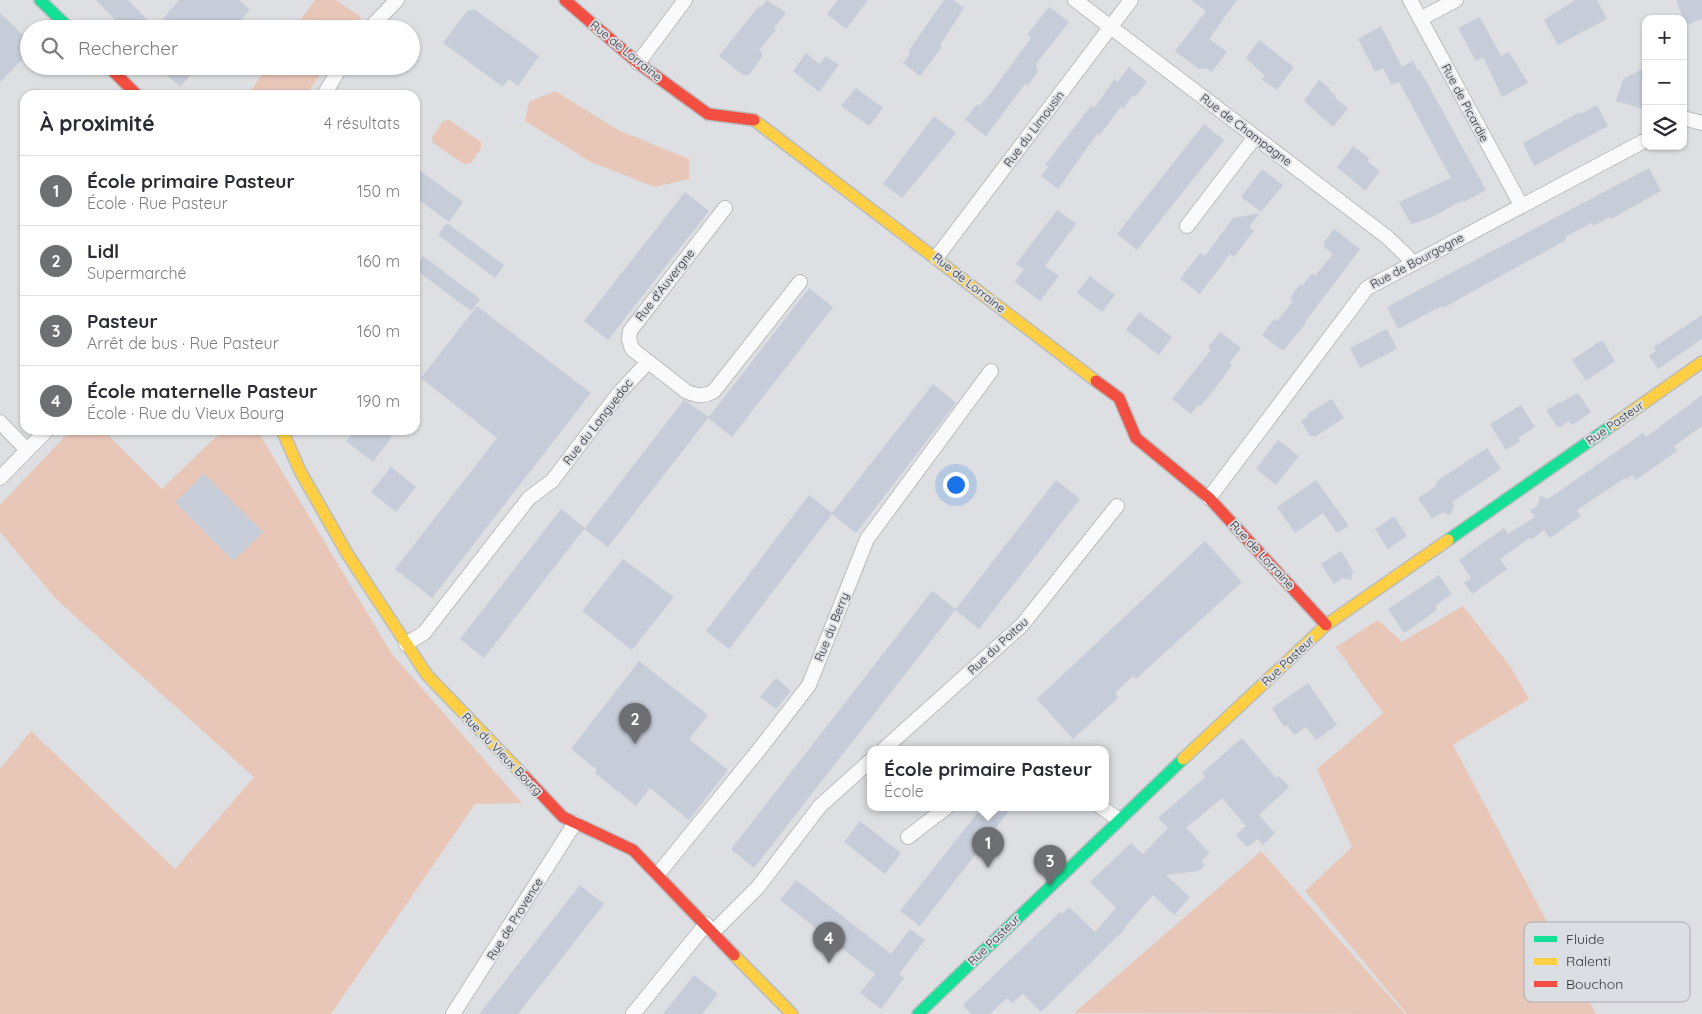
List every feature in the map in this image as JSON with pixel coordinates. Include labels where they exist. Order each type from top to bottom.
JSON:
[{"type":"street","points":[[40,0],[61,20]]},
{"type":"street","points":[[378,20],[397,0]]},
{"type":"street","name":"Rue de Lorraine","points":[[565,0],[638,62],[708,114],[756,120],[1119,398],[1136,438],[1209,498],[1326,625]]},
{"type":"street","points":[[638,62],[685,0]]},
{"type":"street","name":"Rue de Champagne","points":[[1075,0],[1387,237],[1414,263]]},
{"type":"street","name":"Rue du Limousin","points":[[936,258],[1131,0]]},
{"type":"street","name":"Rue de Picardie","points":[[1410,0],[1520,205]]},
{"type":"street","points":[[1420,19],[1456,0]]},
{"type":"street","points":[[117,75],[132,90]]},
{"type":"street","points":[[327,90],[336,75]]},
{"type":"street","points":[[1687,119],[1702,123]]},
{"type":"street","points":[[1187,226],[1255,137]]},
{"type":"street","name":"Rue de Bourgogne","points":[[1209,498],[1367,288],[1520,205],[1642,142]]},
{"type":"street","name":"Rue d'Auvergne","points":[[647,362],[632,349],[629,339],[630,331],[725,208]]},
{"type":"street","points":[[647,362],[688,392],[697,396],[707,395],[714,391],[800,282]]},
{"type":"street","name":"Rue du Languedoc","points":[[406,644],[424,633],[529,498],[552,481],[619,393],[647,362]]},
{"type":"street","name":"Rue Pasteur","points":[[918,1014],[1118,819],[1326,625],[1702,362]]},
{"type":"street","name":"Rue du Berry","points":[[658,874],[762,746],[809,684],[867,538],[991,371]]},
{"type":"street","points":[[0,422],[27,450]]},
{"type":"street","points":[[0,478],[42,435]]},
{"type":"street","name":"Rue du Vieux Bourg","points":[[284,435],[300,471],[348,555],[427,675],[563,817],[633,850],[792,1014]]},
{"type":"street","name":"Rue du Poitou","points":[[887,746],[1022,626],[1117,506]]},
{"type":"street","points":[[633,1014],[709,928],[758,887],[820,806],[867,764]]},
{"type":"street","points":[[908,837],[942,811]]},
{"type":"street","points":[[1107,811],[1118,819]]},
{"type":"street","name":"Rue de Provence","points":[[453,1014],[575,822]]},
{"type":"shaded area","points":[[315,0],[336,0],[361,17],[359,20],[301,20]]},
{"type":"shaded area","points":[[262,75],[320,75],[309,90],[251,90]]},
{"type":"shaded area","points":[[555,91],[618,130],[689,159],[689,179],[655,187],[591,162],[525,121],[529,102]]},
{"type":"shaded area","points":[[449,120],[481,142],[481,148],[471,163],[464,164],[433,143],[432,137],[443,121]]},
{"type":"shaded area","points":[[66,435],[108,435],[162,489],[218,435],[260,435],[392,654],[522,803],[475,804],[331,1014],[0,1014],[0,769],[31,731],[175,869],[254,777],[56,599],[0,532],[0,505]]},
{"type":"shaded area","points":[[1463,606],[1510,666],[1529,699],[1453,745],[1547,922],[1524,922],[1524,1002],[1590,1002],[1596,1014],[1407,1014],[1305,891],[1352,847],[1317,769],[1383,713],[1336,647],[1378,620],[1402,642]]},
{"type":"shaded area","points":[[1261,851],[1405,1014],[1074,1013]]},
{"type":"building","points":[[96,0],[128,0],[147,20],[115,20]]},
{"type":"building","points":[[179,0],[239,0],[250,10],[241,20],[162,20]]},
{"type":"building","points":[[767,0],[786,13],[774,28],[776,30],[759,50],[762,52],[762,57],[749,75],[743,75],[719,56],[759,6],[761,7]]},
{"type":"building","points":[[838,0],[868,0],[846,29],[827,14]]},
{"type":"building","points":[[944,0],[953,0],[964,8],[940,45],[942,47],[920,76],[903,63],[910,54],[908,52]]},
{"type":"building","points":[[1191,0],[1237,0],[1209,39],[1227,52],[1212,72],[1206,68],[1199,69],[1175,51],[1206,11]]},
{"type":"building","points":[[1575,0],[1597,0],[1607,19],[1558,45],[1544,20]]},
{"type":"building","points":[[1676,0],[1702,0],[1702,19],[1687,25],[1687,15],[1682,15]]},
{"type":"building","points":[[1049,7],[1069,22],[1036,64],[1038,72],[1027,86],[1025,84],[986,136],[965,120],[977,104],[979,106],[990,94],[1031,38],[1027,35]]},
{"type":"building","points":[[474,9],[539,56],[518,86],[509,79],[503,87],[443,43],[467,11]]},
{"type":"building","points":[[0,13],[20,32],[20,62],[0,82]]},
{"type":"building","points":[[1480,17],[1501,56],[1509,52],[1528,83],[1502,97],[1483,57],[1476,61],[1458,28]]},
{"type":"building","points":[[1381,26],[1402,67],[1413,61],[1418,71],[1420,70],[1486,190],[1430,218],[1411,224],[1399,202],[1451,178],[1399,82],[1392,85],[1383,68],[1375,72],[1358,39]]},
{"type":"building","points":[[1259,40],[1294,67],[1277,90],[1262,80],[1265,76],[1246,58]]},
{"type":"building","points":[[806,53],[818,63],[821,63],[826,56],[839,65],[819,92],[793,71]]},
{"type":"building","points":[[1129,67],[1147,82],[1135,97],[1133,95],[1123,109],[1121,107],[1099,136],[1097,134],[1058,189],[1041,176],[1048,167],[1045,165],[1091,106],[1094,108],[1114,80],[1117,82]]},
{"type":"building","points":[[1642,69],[1642,109],[1616,101],[1623,79]]},
{"type":"building","points":[[167,75],[191,75],[180,87]]},
{"type":"building","points":[[1319,80],[1330,88],[1329,90],[1336,96],[1335,98],[1348,108],[1333,127],[1304,101]]},
{"type":"building","points":[[856,88],[883,108],[869,126],[841,106]]},
{"type":"building","points":[[1597,105],[1608,126],[1534,166],[1523,143],[1580,112],[1581,114]]},
{"type":"building","points":[[934,116],[956,133],[902,198],[883,184]]},
{"type":"building","points":[[1204,124],[1224,140],[1137,250],[1117,234]]},
{"type":"building","points":[[1353,146],[1369,158],[1367,161],[1380,171],[1365,191],[1337,167]]},
{"type":"building","points":[[1649,168],[1661,191],[1611,219],[1610,217],[1593,226],[1591,223],[1565,237],[1566,240],[1443,308],[1442,306],[1398,329],[1387,307]]},
{"type":"building","points":[[1262,169],[1283,185],[1261,212],[1241,197]]},
{"type":"building","points":[[420,171],[463,202],[449,222],[420,201]]},
{"type":"building","points":[[685,192],[709,211],[608,340],[584,321]]},
{"type":"building","points":[[1057,210],[1076,224],[1045,266],[1059,276],[1040,301],[1015,282],[1024,269],[1016,264]]},
{"type":"building","points":[[1260,213],[1249,227],[1254,231],[1234,257],[1230,254],[1200,294],[1180,279],[1200,253],[1205,256],[1233,218]]},
{"type":"building","points":[[447,223],[504,265],[495,278],[438,235]]},
{"type":"building","points":[[1334,229],[1360,249],[1283,351],[1262,335],[1274,319],[1277,321],[1293,301],[1290,298],[1300,284],[1302,286],[1312,273],[1315,276],[1333,254],[1325,248],[1324,242]]},
{"type":"building","points":[[423,256],[480,299],[471,311],[420,273],[420,261]]},
{"type":"building","points":[[1090,276],[1115,295],[1102,312],[1077,293]]},
{"type":"building","points":[[809,288],[833,307],[732,437],[708,418]]},
{"type":"building","points":[[477,306],[591,393],[432,598],[395,569],[497,438],[421,378]]},
{"type":"building","points":[[1139,312],[1172,337],[1159,355],[1126,330]]},
{"type":"building","points":[[1702,315],[1702,339],[1658,369],[1649,356],[1656,351],[1654,347]]},
{"type":"building","points":[[1387,329],[1397,349],[1360,368],[1350,348]]},
{"type":"building","points":[[1220,332],[1241,348],[1229,363],[1232,365],[1220,382],[1200,407],[1198,405],[1191,414],[1172,399],[1211,350],[1208,347]]},
{"type":"building","points":[[1602,340],[1615,361],[1586,381],[1572,360]]},
{"type":"building","points":[[933,384],[956,403],[856,533],[832,514],[729,649],[706,631],[809,495],[832,513]]},
{"type":"building","points":[[1578,393],[1591,412],[1572,425],[1569,421],[1558,428],[1546,410]]},
{"type":"building","points":[[1702,395],[1702,426],[1674,446],[1677,451],[1636,480],[1632,475],[1626,480],[1625,478],[1577,510],[1581,516],[1550,538],[1544,530],[1531,540],[1529,538],[1500,559],[1507,569],[1472,594],[1464,583],[1471,578],[1459,560],[1504,528],[1508,534],[1535,517],[1530,511],[1538,505],[1540,496],[1548,499],[1643,433],[1646,437]]},
{"type":"building","points":[[1332,399],[1344,418],[1316,436],[1310,436],[1301,421],[1308,416],[1307,414]]},
{"type":"building","points":[[684,400],[709,417],[608,547],[584,529],[484,658],[460,639],[561,509],[585,528]]},
{"type":"building","points":[[1521,405],[1535,427],[1518,438],[1520,441],[1506,450],[1490,424]]},
{"type":"building","points":[[351,435],[389,435],[392,437],[373,462],[346,441]]},
{"type":"building","points":[[1278,440],[1299,456],[1276,485],[1256,469]]},
{"type":"building","points":[[1487,448],[1501,469],[1452,502],[1454,506],[1450,515],[1443,512],[1432,519],[1418,498],[1436,486],[1437,481]]},
{"type":"building","points":[[391,467],[416,487],[396,512],[371,492]]},
{"type":"building","points":[[204,474],[263,532],[233,561],[175,502]]},
{"type":"building","points":[[1056,480],[1080,499],[979,629],[955,610]]},
{"type":"building","points":[[1316,480],[1349,526],[1337,533],[1323,513],[1295,533],[1277,507]]},
{"type":"building","points":[[1394,516],[1407,536],[1388,549],[1375,529]]},
{"type":"building","points":[[1205,541],[1242,582],[1136,679],[1133,676],[1115,693],[1118,698],[1073,739],[1037,699]]},
{"type":"building","points":[[1341,551],[1353,571],[1351,580],[1343,578],[1334,584],[1321,564]]},
{"type":"building","points":[[623,559],[674,597],[632,650],[582,611]]},
{"type":"building","points":[[1439,575],[1452,594],[1435,606],[1437,609],[1426,618],[1404,633],[1388,609]]},
{"type":"building","points":[[932,591],[956,609],[754,868],[731,849]]},
{"type":"building","points":[[639,661],[708,715],[689,739],[728,770],[689,820],[650,788],[636,806],[595,773],[597,770],[571,749]]},
{"type":"building","points":[[776,678],[791,691],[776,709],[760,697]]},
{"type":"building","points":[[1308,683],[1337,725],[1316,740],[1306,727],[1294,735],[1287,725],[1284,727],[1272,708]]},
{"type":"building","points":[[1242,738],[1276,778],[1279,776],[1289,787],[1259,815],[1275,833],[1263,845],[1258,839],[1247,847],[1236,835],[1246,826],[1222,798],[1186,828],[1210,853],[1201,861],[1205,865],[1199,871],[1166,875],[1190,897],[1174,915],[1153,895],[1126,928],[1041,1012],[1023,994],[1012,1003],[1007,998],[990,1014],[971,1014],[963,1005],[1060,912],[1062,914],[1069,907],[1095,932],[1116,908],[1090,882],[1131,843],[1143,854],[1168,828],[1158,818],[1205,777],[1202,773]]},
{"type":"building","points":[[979,811],[1009,811],[920,926],[900,911]]},
{"type":"building","points":[[860,821],[901,853],[885,874],[844,842]]},
{"type":"building","points":[[796,880],[891,954],[910,929],[925,940],[899,974],[904,978],[881,1009],[860,993],[875,974],[780,900]]},
{"type":"building","points":[[580,885],[604,904],[518,1014],[479,1014]]},
{"type":"building","points":[[694,975],[718,994],[702,1014],[663,1014]]},
{"type":"traffic: fast","points":[[40,0],[61,20]]},
{"type":"traffic: fast","points":[[1448,540],[1614,424]]},
{"type":"traffic: fast","points":[[918,1014],[1183,759]]},
{"type":"traffic: slow","points":[[754,120],[1096,381]]},
{"type":"traffic: slow","points":[[1614,424],[1702,362]]},
{"type":"traffic: slow","points":[[284,435],[300,471],[348,555],[427,675],[524,776]]},
{"type":"traffic: slow","points":[[1183,759],[1326,625],[1448,540]]},
{"type":"traffic: slow","points":[[734,955],[792,1014]]},
{"type":"traffic: jam","points":[[565,0],[638,63],[708,114],[754,120]]},
{"type":"traffic: jam","points":[[117,75],[132,90]]},
{"type":"traffic: jam","points":[[1096,381],[1119,398],[1136,438],[1209,498],[1326,625]]},
{"type":"traffic: jam","points":[[524,776],[563,817],[633,850],[734,955]]},
{"type":"place","name":"Lidl","points":[[635,744]]},
{"type":"place","name":"École primaire Pasteur","points":[[988,868]]},
{"type":"place","name":"Pasteur","points":[[1050,886]]},
{"type":"place","name":"École maternelle Pasteur","points":[[829,963]]}]
